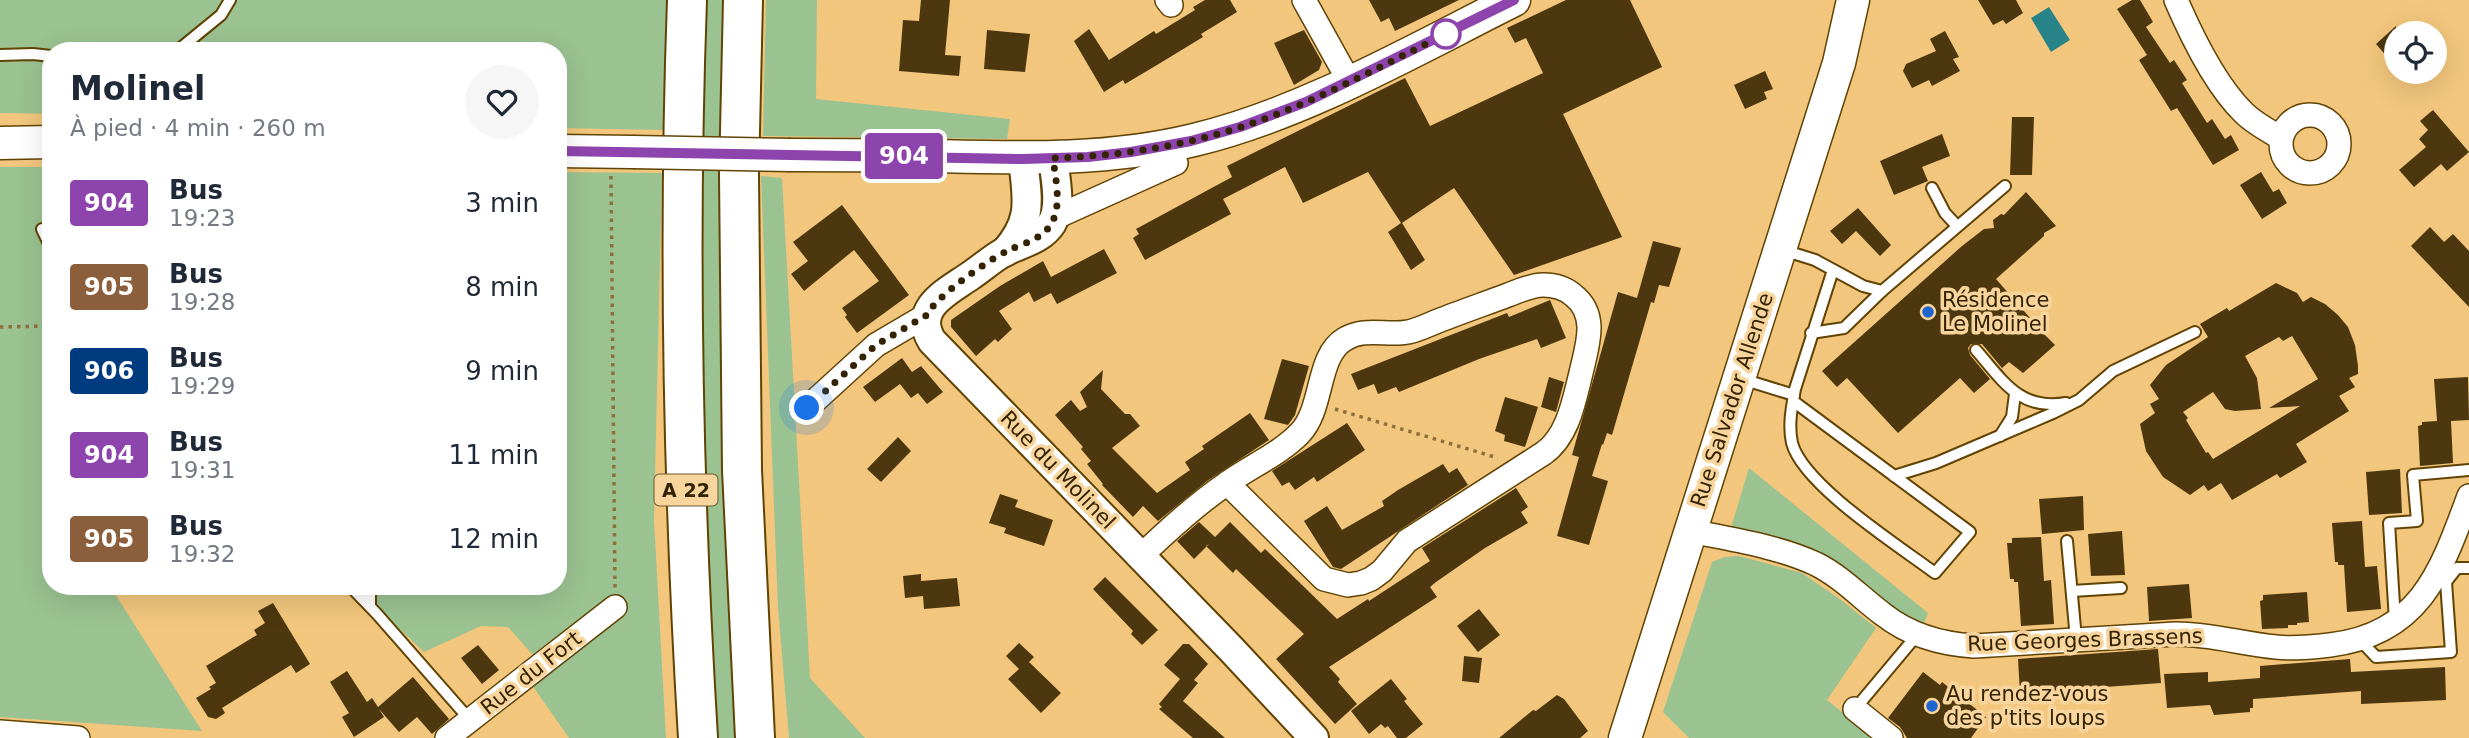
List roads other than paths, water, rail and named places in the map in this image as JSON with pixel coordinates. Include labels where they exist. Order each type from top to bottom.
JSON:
[{"type":"highway","name":"A 22","points":[[687,0],[683,242],[687,513],[698,738]]},
{"type":"highway","name":"A 22","points":[[743,0],[739,223],[742,470],[755,738]]},
{"type":"highway","points":[[679,738],[672,459],[675,355],[683,242]]},
{"type":"highway","points":[[748,624],[764,683],[772,738]]},
{"type":"main road","points":[[567,152],[622,161],[791,155],[1038,158],[1115,154],[1209,137],[1273,116],[1514,0]]},
{"type":"main road","name":"Rue Salvador Allende","points":[[1626,738],[1839,62],[1853,0]]},
{"type":"main road","name":"Rue Salvador Allende","points":[[1839,62],[1865,0]]},
{"type":"main road","points":[[0,143],[42,142]]},
{"type":"street","points":[[1304,0],[1349,81]]},
{"type":"street","points":[[2176,0],[2199,47],[2234,102],[2246,116],[2281,138]]},
{"type":"street","points":[[807,408],[876,345],[927,315],[942,296],[1005,252],[1037,237],[1047,229],[1054,218],[1056,195],[1038,158]]},
{"type":"street","points":[[1005,252],[1020,234],[1025,222],[1038,158]]},
{"type":"street","points":[[1054,218],[1177,163]]},
{"type":"street","points":[[1141,556],[1186,513],[1227,483],[1301,433],[1316,404],[1329,357],[1345,339],[1368,332],[1408,332],[1532,286],[1557,286],[1580,301],[1587,311],[1589,338],[1564,431],[1552,447],[1407,541],[1382,571],[1362,583],[1336,584],[1324,579],[1227,483]]},
{"type":"street","name":"Rue du Molinel","points":[[927,315],[926,325],[933,341],[1314,738]]},
{"type":"street","name":"Rue Georges Brassens","points":[[1691,531],[1779,550],[1818,565],[1851,586],[1893,621],[1917,635],[1951,644],[1974,646],[2200,634],[2250,644],[2299,648],[2360,640],[2395,624],[2441,578],[2469,496]]},
{"type":"street","name":"Rue du Fort","points":[[447,738],[615,607]]},
{"type":"street","points":[[1855,709],[1891,738]]},
{"type":"street","points":[[0,732],[78,738]]},
{"type":"lane","points":[[188,42],[221,15],[230,0]]},
{"type":"lane","points":[[0,55],[42,55]]},
{"type":"lane","points":[[1811,333],[1844,328],[1882,291],[2005,186]]},
{"type":"lane","points":[[1932,188],[1945,214],[1957,226]]},
{"type":"lane","points":[[1780,250],[1815,260],[1863,286],[1882,291]]},
{"type":"lane","points":[[1740,378],[1793,398],[1970,532],[1936,573],[1822,487],[1801,463],[1793,444],[1789,424],[1793,398],[1811,333],[1833,270]]},
{"type":"lane","points":[[1894,476],[1937,463],[2079,400],[2113,371],[2196,332]]},
{"type":"lane","points":[[1976,350],[2015,394],[2047,406],[2079,400]]},
{"type":"lane","points":[[2000,436],[2012,418],[2015,394]]},
{"type":"lane","points":[[2395,624],[2389,523],[2417,521],[2413,475],[2469,470]]},
{"type":"lane","points":[[2067,541],[2076,639]]},
{"type":"lane","points":[[2360,640],[2376,657],[2451,652],[2441,578],[2457,568],[2469,568]]},
{"type":"lane","points":[[2072,591],[2121,588]]},
{"type":"lane","points":[[359,595],[470,720]]},
{"type":"lane","points":[[370,595],[370,606]]},
{"type":"lane","points":[[1855,709],[1917,635]]},
{"type":"water","points":[[2049,7],[2070,40],[2051,52],[2031,18]]},
{"type":"place","name":"Résidence Le Molinel","points":[[1928,312]]},
{"type":"place","name":"Au rendez-vous des p'tits loups","points":[[1932,706]]}]
